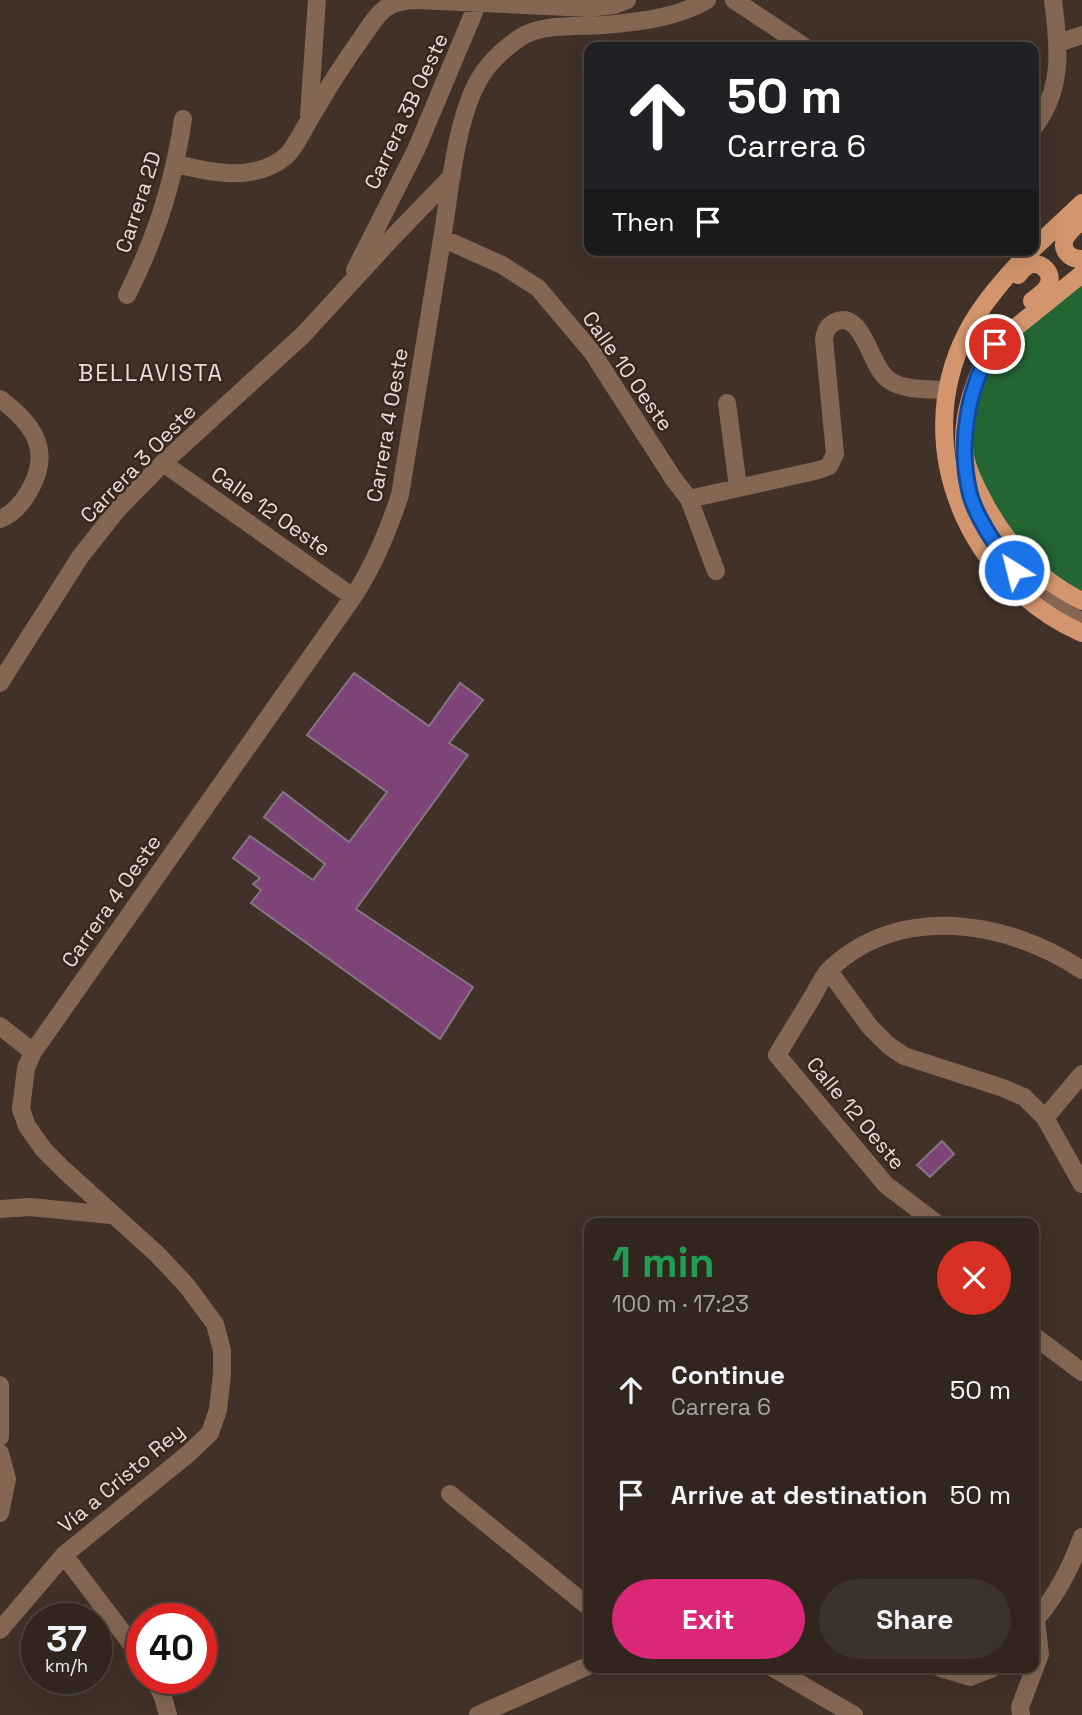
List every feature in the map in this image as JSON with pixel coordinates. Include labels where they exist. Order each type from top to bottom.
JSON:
[{"type":"main road","points":[[1039,243],[1082,204]]},
{"type":"main road","points":[[1082,220],[1065,238],[1063,247],[1068,256],[1082,259]]},
{"type":"main road","points":[[1026,256],[976,318],[957,356],[947,390],[944,423],[948,463],[955,498],[975,538],[992,564],[1018,593],[1082,634]]},
{"type":"main road","points":[[976,318],[1024,268],[1033,264],[1042,266],[1049,273],[1049,283],[1044,291],[1010,320],[991,351],[971,396],[965,458],[995,524],[1013,548],[1050,583],[1082,601]]},
{"type":"main road","points":[[947,390],[1082,274]]},
{"type":"street","points":[[308,121],[317,0]]},
{"type":"street","points":[[177,164],[201,171],[247,174],[286,157],[337,72],[379,14],[388,5],[400,0],[479,1],[588,8],[614,5],[627,0]]},
{"type":"street","name":"Carrera 4 Oeste","points":[[111,1215],[44,1150],[27,1126],[21,1109],[26,1068],[33,1052],[353,597],[389,528],[400,495],[452,176],[465,117],[477,83],[493,60],[523,36],[559,26],[604,25],[659,17],[681,12],[707,0]]},
{"type":"street","points":[[734,0],[797,42]]},
{"type":"street","points":[[1039,121],[1056,87],[1058,43],[1053,0]]},
{"type":"street","name":"Carrera 3B Oeste","points":[[342,295],[416,150],[479,1]]},
{"type":"street","points":[[1058,43],[1082,34]]},
{"type":"street","name":"Carrera 2D","points":[[127,295],[149,252],[177,164],[183,119]]},
{"type":"street","name":"Carrera 3 Oeste","points":[[0,683],[80,557],[118,509],[163,463],[274,362],[342,295],[392,237],[452,176]]},
{"type":"street","name":"Calle 10 Oeste","points":[[453,243],[502,265],[538,288],[592,352],[689,499],[716,571]]},
{"type":"street","points":[[689,499],[829,466],[835,454],[824,339],[830,325],[844,320],[853,322],[860,329],[880,372],[893,383],[906,387],[947,390]]},
{"type":"street","points":[[0,399],[30,427],[40,447],[40,465],[33,486],[23,503],[8,516],[0,519]]},
{"type":"street","points":[[727,403],[738,487]]},
{"type":"street","points":[[965,458],[969,492],[1003,556],[1039,596],[1082,621]]},
{"type":"street","name":"Calle 12 Oeste","points":[[163,463],[353,597]]},
{"type":"street","points":[[1082,970],[1056,954],[1000,932],[971,926],[943,925],[901,932],[876,940],[859,948],[829,971],[870,1027],[904,1056],[1024,1097],[1045,1118],[1082,1184]]},
{"type":"street","name":"Calle 12 Oeste","points":[[829,971],[777,1055],[886,1185],[929,1218]]},
{"type":"street","points":[[0,1026],[33,1052]]},
{"type":"street","points":[[1045,1118],[1082,1074]]},
{"type":"street","points":[[0,1209],[30,1207],[111,1215]]},
{"type":"street","name":"Vía a Cristo Rey","points":[[0,1630],[64,1555],[210,1433],[218,1409],[222,1350],[215,1324],[187,1286],[157,1254],[111,1215]]},
{"type":"street","points":[[1039,1340],[1082,1372]]},
{"type":"street","points":[[0,1385],[0,1437]]},
{"type":"street","points":[[0,1453],[7,1479],[0,1513]]},
{"type":"street","points":[[450,1494],[584,1603]]},
{"type":"street","points":[[1039,1615],[1074,1561],[1082,1536]]},
{"type":"street","points":[[64,1555],[126,1637]]},
{"type":"street","points":[[478,1715],[584,1668]]},
{"type":"street","points":[[785,1673],[854,1715]]},
{"type":"street","points":[[957,1673],[970,1677],[980,1673]]},
{"type":"street","points":[[1021,1715],[1020,1707],[1033,1673]]},
{"type":"street","points":[[160,1694],[168,1715]]},
{"type":"green space","points":[[1082,274],[1082,601],[995,524],[965,440],[986,358]]},
{"type":"building","points":[[354,673],[429,726],[460,683],[483,700],[449,743],[468,755],[356,909],[473,987],[440,1039],[251,903],[261,890],[253,884],[260,878],[233,858],[250,836],[313,880],[325,864],[264,817],[283,792],[349,842],[387,792],[307,735]]},
{"type":"building","points":[[942,1141],[954,1154],[930,1177],[917,1165]]},
{"type":"district","name":"BELLAVISTA","points":[[151,373]]},
{"type":"route","points":[[995,344],[986,358],[971,396],[965,458],[969,492],[987,530],[1014,570]]}]
